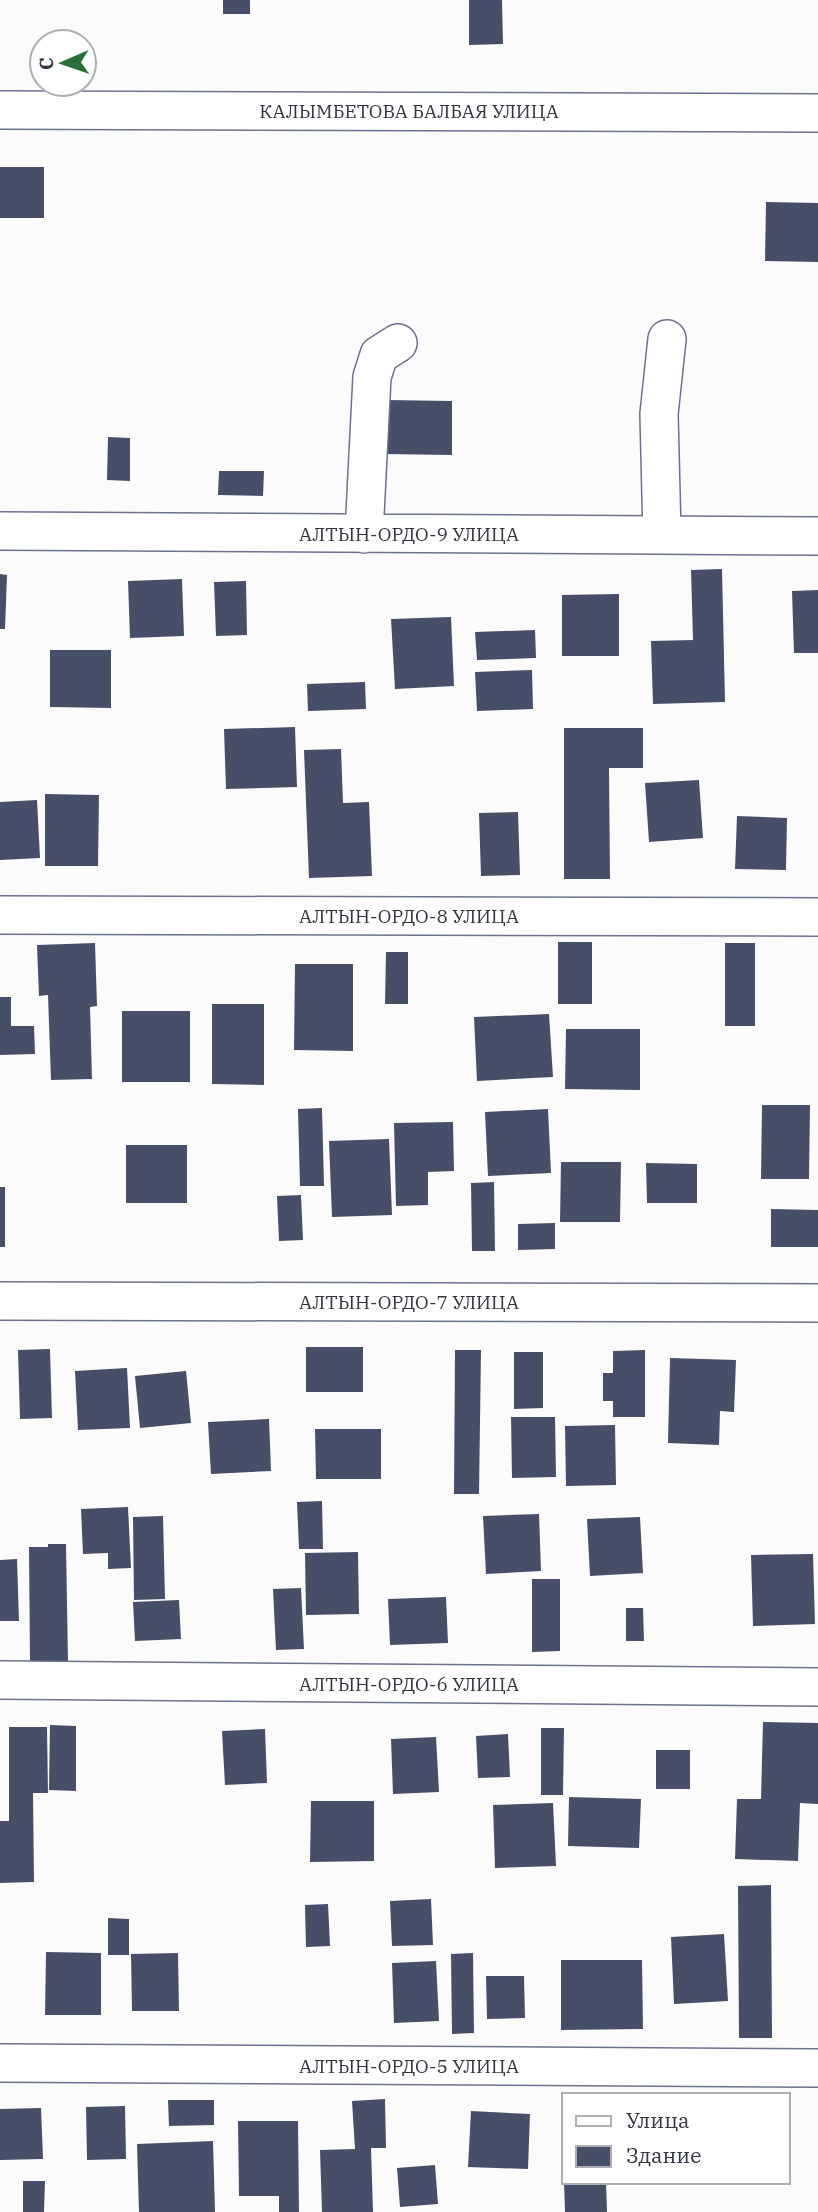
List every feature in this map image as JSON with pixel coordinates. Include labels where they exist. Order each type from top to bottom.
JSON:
[{"type":"street","name":"КАЛЫМБЕТОВА БАЛБАЯ УЛИЦА","points":[[0,110],[818,113]]},
{"type":"street","points":[[662,535],[659,414],[667,339]]},
{"type":"street","points":[[364,534],[372,377],[379,355],[398,343]]},
{"type":"street","name":"АЛТЫН-ОРДО-9 УЛИЦА","points":[[0,531],[818,536]]},
{"type":"street","name":"АЛТЫН-ОРДО-8 УЛИЦА","points":[[0,915],[818,917]]},
{"type":"street","name":"АЛТЫН-ОРДО-7 УЛИЦА","points":[[0,1301],[818,1303]]},
{"type":"street","name":"АЛТЫН-ОРДО-6 УЛИЦА","points":[[0,1680],[818,1687]]},
{"type":"street","name":"АЛТЫН-ОРДО-5 УЛИЦА","points":[[0,2063],[818,2068]]},
{"type":"building","points":[[223,0],[250,0],[250,14],[223,14]]},
{"type":"building","points":[[469,0],[502,0],[503,44],[469,45]]},
{"type":"building","points":[[0,167],[44,167],[44,218],[0,218]]},
{"type":"building","points":[[766,202],[818,203],[818,262],[765,261]]},
{"type":"building","points":[[385,400],[452,401],[452,455],[384,454]]},
{"type":"building","points":[[108,437],[130,438],[130,481],[107,480]]},
{"type":"building","points":[[219,471],[264,471],[263,496],[218,495]]},
{"type":"building","points":[[722,569],[725,702],[653,704],[651,641],[693,640],[691,570]]},
{"type":"building","points":[[0,574],[7,575],[5,629],[0,629]]},
{"type":"building","points":[[182,579],[184,636],[130,638],[128,581]]},
{"type":"building","points":[[246,581],[247,635],[216,636],[214,582]]},
{"type":"building","points":[[818,590],[818,653],[794,653],[792,591]]},
{"type":"building","points":[[619,594],[619,656],[562,656],[562,595]]},
{"type":"building","points":[[451,617],[454,686],[395,689],[391,619]]},
{"type":"building","points":[[535,630],[536,658],[477,660],[475,632]]},
{"type":"building","points":[[50,650],[111,650],[111,708],[50,707]]},
{"type":"building","points":[[532,670],[533,709],[477,711],[475,672]]},
{"type":"building","points":[[365,682],[366,709],[308,711],[307,684]]},
{"type":"building","points":[[295,727],[297,787],[226,789],[224,729]]},
{"type":"building","points":[[564,728],[643,728],[643,768],[609,768],[610,879],[564,879]]},
{"type":"building","points":[[341,749],[343,803],[369,802],[372,876],[309,878],[304,750]]},
{"type":"building","points":[[699,780],[703,838],[649,842],[645,783]]},
{"type":"building","points":[[45,794],[99,795],[98,866],[45,866]]},
{"type":"building","points":[[37,800],[40,858],[0,860],[0,802]]},
{"type":"building","points":[[518,812],[520,875],[481,876],[479,813]]},
{"type":"building","points":[[737,816],[787,818],[786,870],[735,869]]},
{"type":"building","points":[[558,942],[592,942],[592,1004],[558,1004]]},
{"type":"building","points":[[95,943],[97,1006],[90,1007],[92,1079],[51,1080],[48,995],[39,996],[37,945]]},
{"type":"building","points":[[725,943],[755,943],[755,1026],[725,1026]]},
{"type":"building","points":[[386,952],[408,952],[408,1004],[385,1004]]},
{"type":"building","points":[[295,964],[353,964],[353,1051],[294,1050]]},
{"type":"building","points":[[0,997],[11,997],[11,1026],[34,1026],[35,1054],[0,1055]]},
{"type":"building","points":[[212,1004],[264,1004],[264,1085],[212,1084]]},
{"type":"building","points":[[122,1011],[190,1011],[190,1082],[122,1082]]},
{"type":"building","points":[[549,1014],[553,1077],[477,1081],[474,1017]]},
{"type":"building","points":[[566,1029],[640,1029],[640,1090],[565,1089]]},
{"type":"building","points":[[762,1105],[810,1105],[809,1179],[761,1179]]},
{"type":"building","points":[[322,1108],[324,1186],[300,1186],[298,1109]]},
{"type":"building","points":[[548,1109],[551,1173],[488,1176],[485,1112]]},
{"type":"building","points":[[453,1122],[454,1171],[428,1172],[428,1205],[396,1206],[394,1123]]},
{"type":"building","points":[[389,1139],[392,1215],[332,1217],[329,1141]]},
{"type":"building","points":[[126,1145],[187,1145],[187,1203],[126,1203]]},
{"type":"building","points":[[561,1162],[621,1162],[620,1222],[560,1222]]},
{"type":"building","points":[[646,1163],[697,1164],[697,1203],[647,1203]]},
{"type":"building","points":[[494,1182],[495,1251],[472,1251],[471,1183]]},
{"type":"building","points":[[0,1187],[5,1187],[5,1247],[0,1247]]},
{"type":"building","points":[[301,1195],[303,1240],[279,1241],[277,1196]]},
{"type":"building","points":[[771,1209],[818,1210],[818,1247],[771,1247]]},
{"type":"building","points":[[555,1223],[555,1249],[518,1250],[518,1224]]},
{"type":"building","points":[[306,1347],[363,1347],[363,1392],[306,1392]]},
{"type":"building","points":[[50,1349],[52,1418],[20,1419],[18,1350]]},
{"type":"building","points":[[455,1350],[481,1350],[479,1494],[454,1494]]},
{"type":"building","points":[[645,1350],[645,1417],[613,1417],[613,1401],[603,1401],[603,1373],[613,1373],[613,1351]]},
{"type":"building","points":[[514,1352],[543,1352],[543,1408],[514,1409]]},
{"type":"building","points":[[670,1358],[736,1360],[734,1412],[720,1411],[719,1445],[668,1443]]},
{"type":"building","points":[[127,1368],[130,1428],[78,1430],[75,1371]]},
{"type":"building","points":[[186,1371],[191,1423],[140,1428],[135,1376]]},
{"type":"building","points":[[511,1417],[555,1417],[556,1477],[512,1478]]},
{"type":"building","points":[[269,1419],[271,1471],[211,1474],[208,1422]]},
{"type":"building","points":[[615,1425],[616,1485],[566,1486],[565,1426]]},
{"type":"building","points":[[315,1429],[381,1429],[381,1479],[316,1479]]},
{"type":"building","points":[[322,1501],[323,1549],[299,1549],[297,1502]]},
{"type":"building","points":[[128,1507],[131,1568],[108,1569],[108,1553],[83,1554],[81,1509]]},
{"type":"building","points":[[539,1514],[541,1571],[486,1574],[483,1516]]},
{"type":"building","points":[[163,1516],[165,1599],[134,1600],[133,1517]]},
{"type":"building","points":[[640,1517],[643,1573],[590,1576],[587,1519]]},
{"type":"building","points":[[48,1544],[66,1544],[68,1662],[30,1663],[29,1547],[48,1547]]},
{"type":"building","points":[[358,1552],[359,1614],[306,1615],[305,1553]]},
{"type":"building","points":[[813,1554],[815,1624],[753,1626],[751,1555]]},
{"type":"building","points":[[17,1559],[19,1621],[0,1621],[0,1560]]},
{"type":"building","points":[[532,1579],[560,1579],[560,1651],[532,1652]]},
{"type":"building","points":[[301,1588],[304,1649],[276,1650],[273,1589]]},
{"type":"building","points":[[446,1597],[448,1643],[390,1645],[388,1599]]},
{"type":"building","points":[[179,1600],[181,1639],[135,1641],[133,1602]]},
{"type":"building","points":[[626,1608],[643,1608],[644,1641],[626,1641]]},
{"type":"building","points":[[763,1722],[818,1723],[818,1804],[800,1803],[798,1861],[735,1859],[737,1799],[761,1799]]},
{"type":"building","points":[[50,1725],[76,1726],[76,1791],[49,1790]]},
{"type":"building","points":[[9,1727],[47,1727],[48,1793],[33,1793],[34,1882],[0,1883],[0,1821],[9,1821]]},
{"type":"building","points":[[541,1728],[564,1728],[563,1795],[541,1795]]},
{"type":"building","points":[[265,1729],[267,1783],[225,1785],[222,1731]]},
{"type":"building","points":[[508,1734],[510,1777],[478,1778],[476,1736]]},
{"type":"building","points":[[436,1737],[439,1792],[393,1794],[391,1739]]},
{"type":"building","points":[[656,1750],[690,1750],[690,1789],[656,1789]]},
{"type":"building","points":[[569,1797],[641,1799],[639,1848],[568,1846]]},
{"type":"building","points":[[311,1801],[374,1801],[374,1861],[310,1862]]},
{"type":"building","points":[[553,1803],[556,1866],[495,1868],[493,1805]]},
{"type":"building","points":[[771,1885],[772,2038],[739,2038],[738,1886]]},
{"type":"building","points":[[431,1899],[433,1945],[392,1946],[390,1901]]},
{"type":"building","points":[[328,1904],[330,1946],[306,1947],[305,1905]]},
{"type":"building","points":[[108,1918],[129,1919],[129,1955],[108,1955]]},
{"type":"building","points":[[724,1934],[728,2001],[674,2004],[671,1937]]},
{"type":"building","points":[[46,1952],[101,1953],[101,2015],[45,2015]]},
{"type":"building","points":[[178,1953],[179,2011],[132,2011],[131,1954]]},
{"type":"building","points":[[473,1953],[474,2033],[452,2034],[451,1954]]},
{"type":"building","points":[[561,1960],[642,1960],[643,2029],[561,2030]]},
{"type":"building","points":[[436,1961],[439,2021],[394,2023],[392,1963]]},
{"type":"building","points":[[486,1976],[524,1976],[525,2018],[487,2019]]},
{"type":"building","points":[[385,2099],[386,2148],[371,2148],[373,2212],[322,2212],[320,2150],[355,2149],[352,2101]]},
{"type":"building","points":[[168,2100],[214,2100],[214,2125],[169,2126]]},
{"type":"building","points":[[125,2106],[126,2159],[87,2160],[86,2107]]},
{"type":"building","points":[[41,2108],[43,2159],[0,2160],[0,2109]]},
{"type":"building","points":[[471,2111],[530,2114],[528,2169],[468,2167]]},
{"type":"building","points":[[238,2121],[298,2121],[299,2212],[279,2212],[279,2196],[239,2196]]},
{"type":"building","points":[[213,2141],[215,2212],[139,2212],[137,2144]]},
{"type":"building","points":[[435,2165],[438,2204],[400,2207],[397,2168]]},
{"type":"building","points":[[23,2181],[45,2181],[44,2212],[23,2212]]},
{"type":"building","points":[[564,2184],[606,2184],[607,2212],[565,2212]]}]
